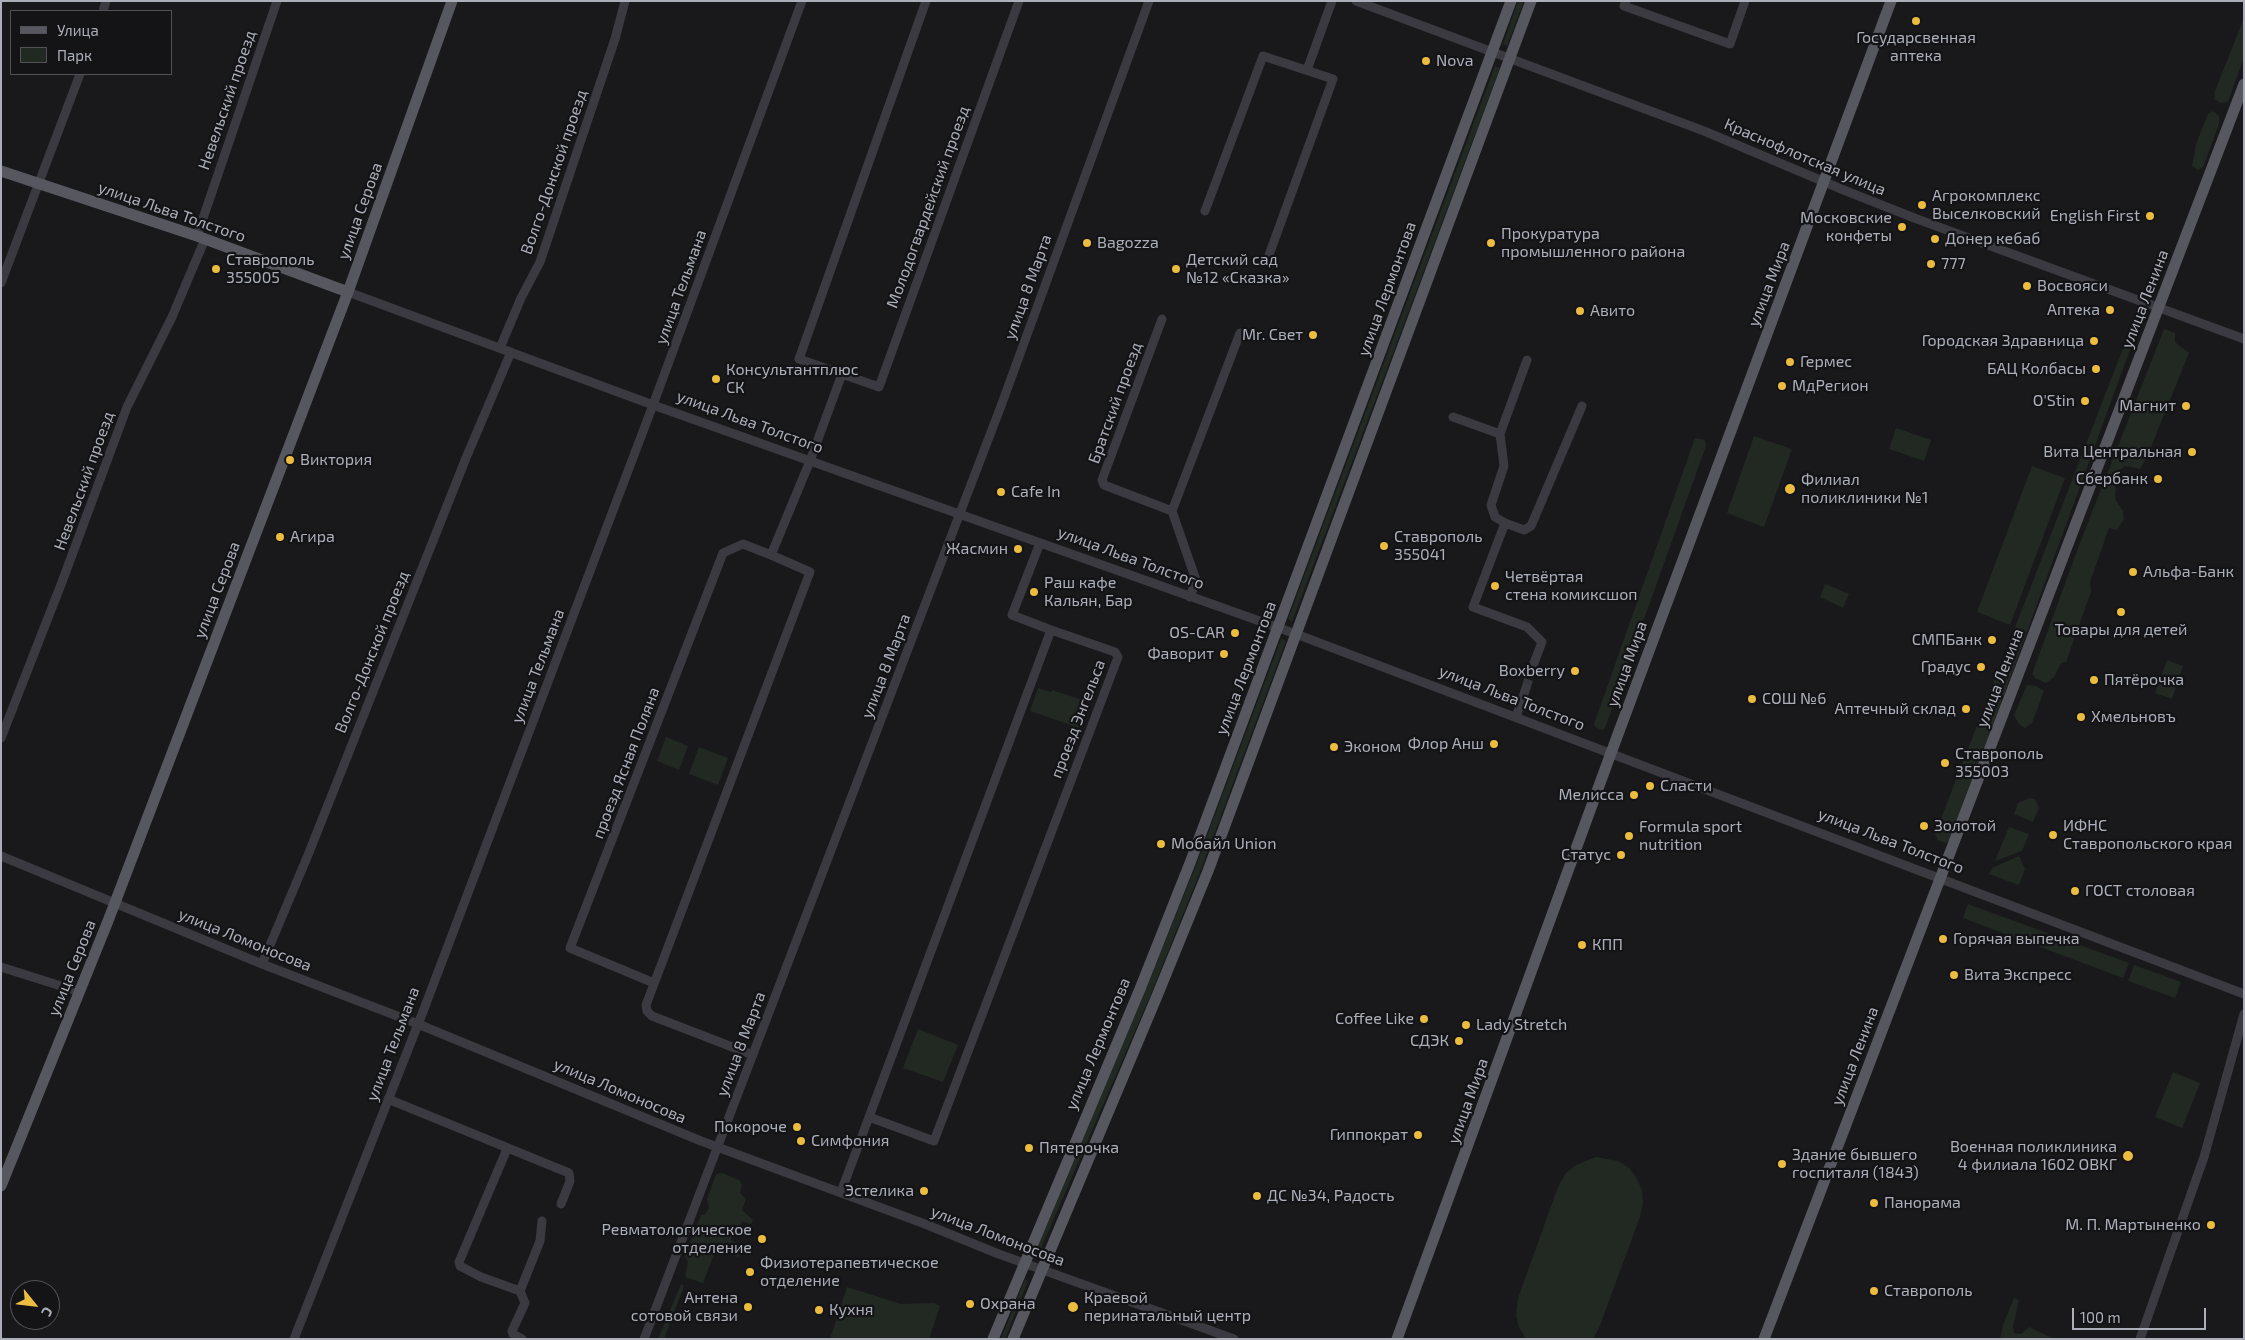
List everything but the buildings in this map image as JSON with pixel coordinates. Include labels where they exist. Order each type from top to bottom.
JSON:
[{"type":"main road","name":"улица Серова","points":[[1,1186],[115,903],[348,292],[452,1]]},
{"type":"main road","name":"улица Лермонтова","points":[[992,1339],[1147,971],[1190,863],[1511,1]]},
{"type":"main road","name":"улица Лермонтова","points":[[1012,1339],[1197,898],[1531,1]]},
{"type":"main road","name":"улица Мира","points":[[1397,1339],[1611,752],[1890,1]]},
{"type":"main road","name":"улица Ленина","points":[[1764,1339],[2244,84]]},
{"type":"main road","name":"улица Льва Толстого","points":[[1,171],[201,238],[348,292]]},
{"type":"street","name":"Невельский проезд","points":[[1,738],[62,582],[127,407],[172,317],[201,238],[277,1]]},
{"type":"street","name":"Волго-Донской проезд","points":[[500,348],[543,253],[615,39],[624,1]]},
{"type":"street","name":"улица Тельмана","points":[[294,1339],[418,1024],[653,405],[802,1]]},
{"type":"street","name":"Молодогвардейский проезд","points":[[926,1],[799,359],[879,387],[1019,1]]},
{"type":"street","name":"улица 8 Марта","points":[[644,1339],[960,514],[1149,1]]},
{"type":"street","points":[[1307,70],[1332,1]]},
{"type":"street","name":"Краснофлотская улица","points":[[1356,1],[1704,131],[1824,182],[1989,247],[2244,339]]},
{"type":"street","points":[[1626,1],[1624,6],[1730,44],[1745,1]]},
{"type":"street","points":[[1205,211],[1263,56],[1333,79],[1269,255]]},
{"type":"street","points":[[1,283],[80,75]]},
{"type":"street","name":"улица Льва Толстого","points":[[348,292],[653,405],[1278,627],[2244,994]]},
{"type":"street","name":"Братский проезд","points":[[1162,319],[1102,480],[1104,485],[1172,511]]},
{"type":"street","points":[[1190,597],[1196,580],[1172,511],[1240,334]]},
{"type":"street","name":"Волго-Донской проезд","points":[[262,964],[308,855],[466,458],[511,352]]},
{"type":"street","points":[[1527,360],[1500,434],[1504,466],[1491,505],[1495,516],[1505,523],[1524,530],[1531,526],[1582,406]]},
{"type":"street","points":[[771,555],[810,460],[842,374]]},
{"type":"street","points":[[1453,417],[1500,434]]},
{"type":"street","points":[[1505,523],[1473,607],[1527,627],[1542,642],[1532,671]]},
{"type":"street","points":[[841,1192],[1051,630],[1012,615],[1040,543]]},
{"type":"street","name":"проезд Ясная Поляна","points":[[654,983],[570,948],[723,553],[743,544],[810,572],[646,1005],[647,1011],[652,1016],[753,1055]]},
{"type":"street","name":"проезд Энгельса","points":[[870,1117],[934,1141],[1118,657],[1115,652],[1051,630]]},
{"type":"street","points":[[1516,717],[1526,688]]},
{"type":"street","name":"улица Ломоносова","points":[[1,856],[262,964],[418,1024],[718,1147],[841,1192],[1024,1263],[1234,1339]]},
{"type":"street","points":[[1,967],[80,992]]},
{"type":"street","points":[[2140,1339],[2204,1157],[2244,1014]]},
{"type":"street","points":[[388,1099],[569,1174],[570,1181],[561,1204]]},
{"type":"street","points":[[507,1149],[459,1262],[460,1266],[480,1277],[520,1291]]},
{"type":"street","points":[[522,1339],[512,1331],[525,1303],[520,1291],[540,1241],[542,1221]]},
{"type":"green space","points":[[1518,1],[1524,1],[1507,46],[1503,44]]},
{"type":"green space","points":[[2244,18],[2244,57],[2228,102],[2221,103],[2214,99],[2215,91]]},
{"type":"green space","points":[[1495,66],[1500,68],[1292,622],[1288,619]]},
{"type":"green space","points":[[2213,111],[2219,116],[2219,124],[2203,167],[2198,170],[2192,166],[2196,144],[2208,114]]},
{"type":"green space","points":[[2136,315],[2142,318],[2141,326],[2131,347],[1951,840],[1945,843],[1938,840],[1935,834]]},
{"type":"green space","points":[[2164,329],[2175,333],[2175,342],[2189,353],[2147,457],[2140,469],[2125,466],[2117,472],[2115,499],[2123,511],[2124,519],[2117,530],[2109,528],[2090,582],[2091,592],[2066,662],[2061,663],[2054,677],[2046,683],[2035,678],[2032,674],[2078,548]]},
{"type":"green space","points":[[1896,428],[1931,440],[1924,461],[1889,449]]},
{"type":"green space","points":[[1754,436],[1792,449],[1764,527],[1727,513]]},
{"type":"green space","points":[[1695,438],[1705,440],[1706,446],[1605,728],[1602,730],[1595,727],[1594,724]]},
{"type":"green space","points":[[2032,466],[2065,478],[2010,625],[1977,612]]},
{"type":"green space","points":[[1825,584],[1849,594],[1843,608],[1820,597]]},
{"type":"green space","points":[[1281,639],[1286,641],[1202,867],[1151,994],[1040,1251],[1037,1248],[1196,865]]},
{"type":"green space","points":[[2167,660],[2183,666],[2172,699],[2155,693]]},
{"type":"green space","points":[[2027,685],[2036,686],[2044,691],[2032,723],[2025,728],[2019,724],[2014,715]]},
{"type":"green space","points":[[1038,688],[1051,692],[1052,690],[1082,700],[1081,705],[1089,708],[1082,729],[1030,711]]},
{"type":"green space","points":[[666,737],[688,746],[679,770],[657,761]]},
{"type":"green space","points":[[699,747],[728,758],[718,785],[689,774]]},
{"type":"green space","points":[[2030,798],[2035,799],[2039,808],[2033,822],[2014,814],[2018,803]]},
{"type":"green space","points":[[2009,827],[2029,834],[2022,851],[1995,861]]},
{"type":"green space","points":[[2019,856],[2025,869],[2019,885],[1989,874],[1992,868]]},
{"type":"green space","points":[[1968,904],[2129,963],[2123,978],[1963,918]]},
{"type":"green space","points":[[2134,965],[2181,982],[2175,998],[2128,981]]},
{"type":"green space","points":[[918,1029],[958,1045],[943,1082],[903,1068]]},
{"type":"green space","points":[[2173,1072],[2200,1083],[2182,1128],[2155,1117]]},
{"type":"green space","points":[[1596,1157],[1618,1161],[1629,1168],[1642,1190],[1643,1203],[1640,1217],[1599,1328],[1593,1339],[1526,1339],[1519,1327],[1516,1316],[1518,1298],[1558,1187],[1566,1173],[1576,1165]]},
{"type":"green space","points":[[722,1173],[739,1180],[742,1185],[740,1193],[746,1199],[742,1210],[753,1220],[751,1224],[742,1221],[739,1229],[732,1235],[731,1240],[744,1246],[739,1257],[716,1249],[703,1283],[685,1277],[688,1262],[685,1256],[701,1215],[705,1214],[709,1208],[707,1199],[716,1174]]},
{"type":"green space","points":[[1025,1279],[1028,1281],[1005,1339],[1001,1339]]},
{"type":"green space","points":[[681,1284],[684,1286],[664,1339],[658,1339]]},
{"type":"green space","points":[[847,1287],[901,1304],[934,1303],[940,1306],[929,1339],[830,1339]]},
{"type":"green space","points":[[2014,1298],[2019,1300],[2013,1326],[2014,1333],[2021,1334],[2029,1327],[2054,1339],[2000,1339],[2003,1325]]},
{"type":"tunnel","points":[[1526,688],[1531,671]]},
{"type":"place","name":"Государсвенная аптека","points":[[1916,21]]},
{"type":"place","name":"Nova","points":[[1426,61]]},
{"type":"place","name":"Агрокомплекс Выселковский","points":[[1922,205]]},
{"type":"place","name":"English First","points":[[2150,216]]},
{"type":"place","name":"Московские конфеты","points":[[1902,227]]},
{"type":"place","name":"Донер кебаб","points":[[1935,239]]},
{"type":"place","name":"Bagozza","points":[[1087,243]]},
{"type":"place","name":"Прокуратура промышленного района","points":[[1491,243]]},
{"type":"place","name":"777","points":[[1931,264]]},
{"type":"place","name":"Ставрополь 355005","points":[[216,269]]},
{"type":"place","name":"Детский сад №12 «Сказка»","points":[[1176,269]]},
{"type":"place","name":"Восвояси","points":[[2027,286]]},
{"type":"place","name":"Аптека","points":[[2110,310]]},
{"type":"place","name":"Авито","points":[[1580,311]]},
{"type":"place","name":"Mr. Свет","points":[[1313,335]]},
{"type":"place","name":"Городская Здравница","points":[[2094,341]]},
{"type":"place","name":"Гермес","points":[[1790,362]]},
{"type":"place","name":"БАЦ Колбасы","points":[[2096,369]]},
{"type":"place","name":"Консультантплюс СК","points":[[716,379]]},
{"type":"place","name":"МдРегион","points":[[1782,386]]},
{"type":"place","name":"O'Stin","points":[[2085,401]]},
{"type":"place","name":"Магнит","points":[[2186,406]]},
{"type":"place","name":"Вита Центральная","points":[[2192,452]]},
{"type":"place","name":"Виктория","points":[[290,460]]},
{"type":"place","name":"Сбербанк","points":[[2158,479]]},
{"type":"place","name":"Филиал поликлиники №1","points":[[1790,489]]},
{"type":"place","name":"Cafe In","points":[[1001,492]]},
{"type":"place","name":"Агира","points":[[280,537]]},
{"type":"place","name":"Ставрополь 355041","points":[[1384,546]]},
{"type":"place","name":"Жасмин","points":[[1018,549]]},
{"type":"place","name":"Альфа-Банк","points":[[2133,572]]},
{"type":"place","name":"Четвёртая стена комиксшоп","points":[[1495,586]]},
{"type":"place","name":"Раш кафе Кальян, Бар","points":[[1034,592]]},
{"type":"place","name":"Товары для детей","points":[[2121,612]]},
{"type":"place","name":"OS-CAR","points":[[1235,633]]},
{"type":"place","name":"СМПБанк","points":[[1992,640]]},
{"type":"place","name":"Фаворит","points":[[1224,654]]},
{"type":"place","name":"Градус","points":[[1981,667]]},
{"type":"place","name":"Boxberry","points":[[1575,671]]},
{"type":"place","name":"Пятёрочка","points":[[2094,680]]},
{"type":"place","name":"СОШ №6","points":[[1752,699]]},
{"type":"place","name":"Аптечный склад","points":[[1966,709]]},
{"type":"place","name":"Хмельновъ","points":[[2081,717]]},
{"type":"place","name":"Флор Анш","points":[[1494,744]]},
{"type":"place","name":"Эконом","points":[[1334,747]]},
{"type":"place","name":"Ставрополь 355003","points":[[1945,763]]},
{"type":"place","name":"Сласти","points":[[1650,786]]},
{"type":"place","name":"Мелисса","points":[[1634,795]]},
{"type":"place","name":"Золотой","points":[[1924,826]]},
{"type":"place","name":"ИФНС Ставропольского края","points":[[2053,835]]},
{"type":"place","name":"Formula sport nutrition","points":[[1629,836]]},
{"type":"place","name":"Мобайл Union","points":[[1161,844]]},
{"type":"place","name":"Статус","points":[[1621,855]]},
{"type":"place","name":"ГОСТ столовая","points":[[2075,891]]},
{"type":"place","name":"Горячая выпечка","points":[[1943,939]]},
{"type":"place","name":"КПП","points":[[1582,945]]},
{"type":"place","name":"Вита Экспресс","points":[[1954,975]]},
{"type":"place","name":"Coffee Like","points":[[1424,1019]]},
{"type":"place","name":"Lady Stretch","points":[[1466,1025]]},
{"type":"place","name":"СДЭК","points":[[1459,1041]]},
{"type":"place","name":"Покороче","points":[[797,1127]]},
{"type":"place","name":"Гиппократ","points":[[1418,1135]]},
{"type":"place","name":"Симфония","points":[[801,1141]]},
{"type":"place","name":"Пятерочка","points":[[1029,1148]]},
{"type":"place","name":"Военная поликлиника 4 филиала 1602 ОВКГ","points":[[2128,1156]]},
{"type":"place","name":"Здание бывшего госпиталя (1843)","points":[[1782,1164]]},
{"type":"place","name":"Эстелика","points":[[924,1191]]},
{"type":"place","name":"ДС №34, Радость","points":[[1257,1196]]},
{"type":"place","name":"Панорама","points":[[1874,1203]]},
{"type":"place","name":"М. П. Мартыненко","points":[[2211,1225]]},
{"type":"place","name":"Ревматологическое отделение","points":[[762,1239]]},
{"type":"place","name":"Физиотерапевтическое отделение","points":[[750,1272]]},
{"type":"place","name":"Ставрополь","points":[[1874,1291]]},
{"type":"place","name":"Охрана","points":[[970,1304]]},
{"type":"place","name":"Антена сотовой связи","points":[[748,1307]]},
{"type":"place","name":"Краевой перинатальный центр","points":[[1073,1307]]},
{"type":"place","name":"Кухня","points":[[819,1310]]}]
